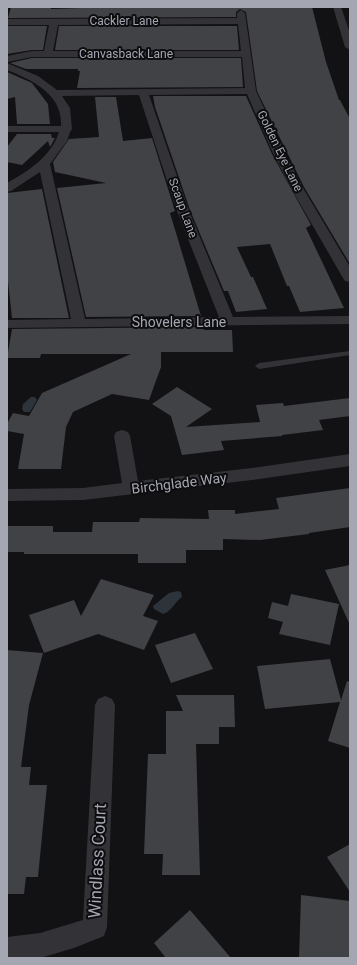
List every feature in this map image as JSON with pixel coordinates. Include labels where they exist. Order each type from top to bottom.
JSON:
[{"type":"street","points":[[337,7],[350,47]]},
{"type":"street","name":"Cackler Lane","points":[[7,22],[241,17]]},
{"type":"street","name":"Golden Eye Lane","points":[[241,17],[251,91],[279,153],[297,188],[350,278]]},
{"type":"street","points":[[48,54],[54,22]]},
{"type":"street","name":"Canvasback Lane","points":[[7,58],[24,55],[48,54],[246,54]]},
{"type":"street","points":[[7,66],[34,77],[56,93],[66,111],[68,120],[64,138],[56,150],[44,163],[27,176],[7,188]]},
{"type":"street","points":[[56,93],[251,91]]},
{"type":"street","name":"Scaup Lane","points":[[144,92],[183,211],[228,322]]},
{"type":"street","points":[[7,129],[66,129]]},
{"type":"street","points":[[44,163],[79,323]]},
{"type":"street","name":"Shovelers Lane","points":[[7,324],[350,320]]},
{"type":"street","points":[[122,436],[131,489]]},
{"type":"street","name":"Birchglade Way","points":[[7,495],[83,494],[252,474],[350,460]]},
{"type":"street","name":"Windlass Court","points":[[7,950],[36,946],[81,933],[95,927],[105,705]]},
{"type":"lane","points":[[259,366],[350,352]]},
{"type":"shaded area","points":[[31,397],[35,397],[37,400],[30,412],[24,412],[22,409],[23,404]]},
{"type":"shaded area","points":[[178,591],[181,592],[182,597],[169,611],[163,614],[154,609],[153,606],[169,593]]},
{"type":"building","points":[[11,7],[51,7],[51,9],[110,7],[312,7],[326,62],[339,100],[350,119],[350,264],[304,187],[257,91],[246,12],[240,9],[236,12],[236,17],[8,18]]},
{"type":"building","points":[[7,26],[47,26],[43,50],[32,50],[7,54]]},
{"type":"building","points":[[59,26],[237,26],[239,50],[55,50]]},
{"type":"building","points":[[32,58],[241,58],[243,87],[77,88],[80,71],[78,71],[78,69],[26,69],[10,63]]},
{"type":"building","points":[[7,72],[32,83],[48,104],[50,124],[17,124],[15,97],[7,99]]},
{"type":"building","points":[[153,96],[246,96],[272,154],[311,225],[306,228],[344,308],[300,312],[289,286],[287,286],[270,244],[237,247],[251,277],[253,277],[267,309],[236,312],[228,291],[224,291],[190,210],[155,107]]},
{"type":"building","points":[[95,97],[116,97],[123,141],[152,138],[175,211],[170,213],[201,316],[86,317],[57,188],[106,183],[55,172],[53,162],[69,139],[99,137]]},
{"type":"building","points":[[17,134],[51,134],[52,138],[55,138],[50,147],[48,141],[22,165],[7,162],[7,147]]},
{"type":"building","points":[[42,189],[69,318],[12,318],[7,272],[7,193]]},
{"type":"building","points":[[203,327],[204,330],[232,330],[233,352],[161,352],[161,367],[149,400],[112,394],[73,412],[66,427],[61,469],[18,469],[24,434],[7,431],[7,424],[13,413],[29,416],[42,393],[131,354],[41,354],[40,358],[7,358],[12,329]]},
{"type":"building","points":[[177,387],[212,409],[186,427],[260,422],[256,405],[283,403],[284,406],[350,398],[350,416],[319,420],[323,430],[282,436],[221,441],[224,450],[182,455],[171,416],[152,404]]},
{"type":"building","points":[[350,488],[350,527],[260,540],[223,539],[223,550],[186,550],[186,563],[138,563],[138,554],[24,554],[24,552],[7,552],[7,526],[53,526],[53,532],[92,532],[93,522],[139,522],[140,518],[209,519],[208,510],[235,510],[235,514],[279,509],[276,498]]},
{"type":"building","points":[[350,565],[350,625],[325,570]]},
{"type":"building","points":[[101,579],[154,595],[143,616],[158,621],[144,650],[98,634],[44,653],[29,615],[74,600],[81,616]]},
{"type":"building","points":[[291,594],[339,604],[330,645],[279,634],[283,622],[268,618],[272,602],[288,606]]},
{"type":"building","points":[[195,633],[213,669],[171,683],[155,645]]},
{"type":"building","points":[[7,650],[43,653],[29,705],[21,767],[31,767],[29,785],[47,785],[38,877],[26,877],[24,894],[7,894]]},
{"type":"building","points":[[330,659],[341,700],[347,681],[350,682],[350,748],[328,741],[340,702],[265,709],[257,666]]},
{"type":"building","points":[[176,695],[234,695],[235,727],[219,727],[219,744],[196,744],[200,875],[162,875],[163,854],[144,854],[148,754],[166,754],[166,711],[183,711]]},
{"type":"building","points":[[350,844],[350,892],[327,857]]},
{"type":"building","points":[[301,895],[350,901],[350,958],[299,958]]},
{"type":"building","points":[[190,910],[231,958],[166,958],[154,943]]}]
